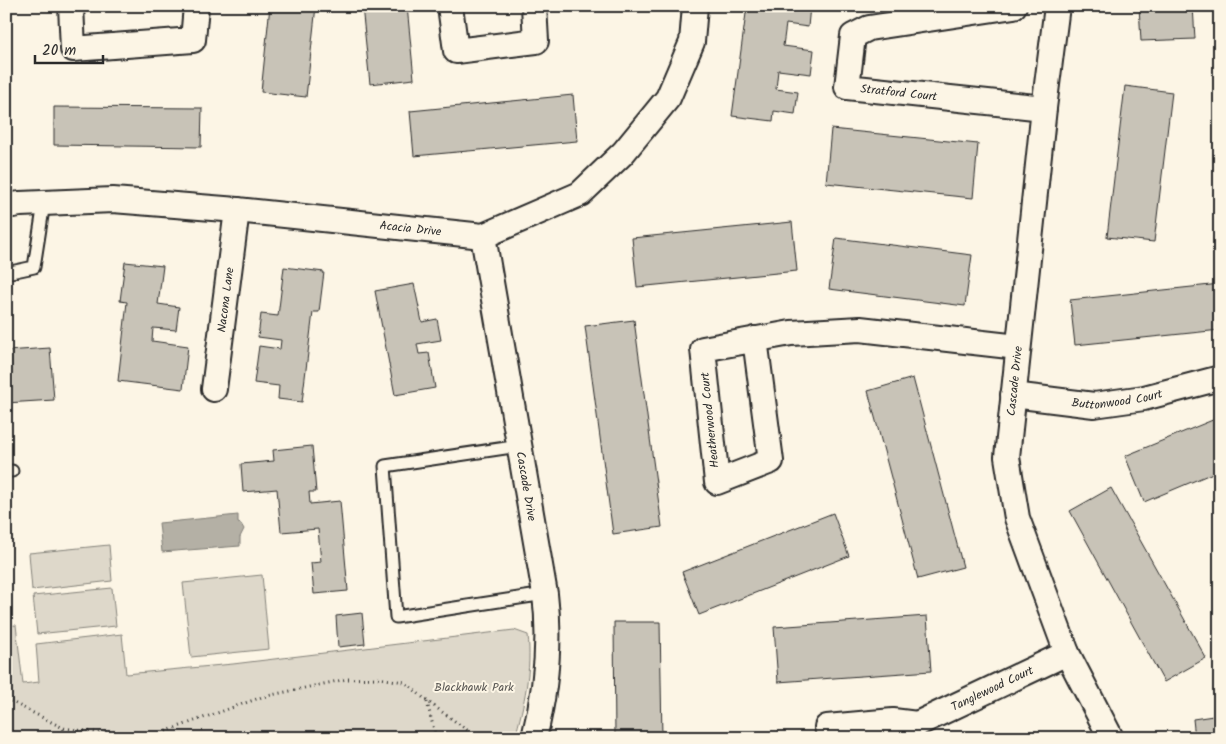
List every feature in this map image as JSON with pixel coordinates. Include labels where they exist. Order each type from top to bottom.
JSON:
[{"type":"street","points":[[71,6],[73,49],[193,40],[196,6]]},
{"type":"street","points":[[450,6],[456,51],[536,41],[534,6]]},
{"type":"street","name":"Acacia Drive","points":[[6,206],[113,200],[237,210],[483,236],[580,194],[623,153],[668,98],[692,42],[695,6]]},
{"type":"street","name":"Stratford Court","points":[[1014,6],[869,28],[853,36],[847,87],[1044,108]]},
{"type":"street","name":"Cascade Drive","points":[[1058,6],[1044,108],[1007,457],[1017,518],[1067,653],[1111,738]]},
{"type":"street","name":"Nacona Lane","points":[[214,389],[237,210]]},
{"type":"street","name":"Cascade Drive","points":[[483,236],[548,618],[546,674],[534,738]]},
{"type":"street","name":"Heatherwood Court","points":[[755,339],[771,461],[717,482],[703,349],[755,339],[791,333],[860,329],[1018,347]]},
{"type":"street","name":"Buttonwood Court","points":[[1013,395],[1094,405],[1144,398],[1220,378]]},
{"type":"street","name":"Tanglewood Court","points":[[830,738],[827,727],[893,721],[912,731],[1067,653]]},
{"type":"lane","points":[[6,273],[34,267],[44,203]]},
{"type":"lane","points":[[519,446],[385,466],[396,617],[545,594]]},
{"type":"path","points":[[147,738],[262,697],[347,679],[377,678],[405,682],[427,701],[478,738]]},
{"type":"path","points":[[6,699],[63,728],[136,738]]},
{"type":"path","points":[[427,701],[436,738]]},
{"type":"path","points":[[63,728],[68,738]]},
{"type":"green space","points":[[109,545],[112,581],[32,590],[29,553]]},
{"type":"green space","points":[[262,575],[269,649],[191,657],[183,583]]},
{"type":"green space","points":[[112,588],[116,626],[37,634],[33,596]]},
{"type":"green space","name":"Blackhawk Park","points":[[16,625],[23,684],[39,682],[36,644],[122,634],[126,674],[233,664],[514,630],[528,635],[528,674],[515,738],[6,738],[6,626]]},
{"type":"shaded area","points":[[238,515],[238,523],[244,529],[240,537],[240,546],[162,552],[159,523]]},
{"type":"building","points":[[270,6],[316,6],[306,97],[261,92]]},
{"type":"building","points":[[362,6],[407,6],[414,79],[370,84]]},
{"type":"building","points":[[747,6],[810,6],[808,27],[786,24],[783,46],[814,50],[811,74],[778,70],[776,89],[798,92],[795,114],[774,111],[773,121],[732,116]]},
{"type":"building","points":[[1139,6],[1193,6],[1195,39],[1141,41]]},
{"type":"building","points":[[6,53],[11,101],[6,102]]},
{"type":"building","points":[[1125,86],[1172,92],[1154,242],[1107,237]]},
{"type":"building","points":[[573,95],[577,141],[414,156],[410,111]]},
{"type":"building","points":[[54,107],[202,108],[201,147],[54,145]]},
{"type":"building","points":[[831,129],[978,144],[973,198],[826,183]]},
{"type":"building","points":[[792,222],[797,271],[637,287],[632,238]]},
{"type":"building","points":[[836,238],[972,255],[965,306],[829,289]]},
{"type":"building","points":[[125,262],[163,266],[158,304],[179,307],[176,330],[153,328],[152,341],[188,346],[183,389],[118,381],[127,302],[120,301]]},
{"type":"building","points":[[284,267],[324,272],[319,312],[313,312],[302,402],[278,399],[279,386],[254,383],[259,346],[280,349],[281,340],[258,337],[261,314],[278,316]]},
{"type":"building","points":[[414,284],[422,322],[437,319],[441,340],[417,344],[419,354],[429,353],[435,388],[395,395],[375,291]]},
{"type":"building","points":[[1220,284],[1220,330],[1075,345],[1070,300]]},
{"type":"building","points":[[634,320],[662,527],[613,534],[585,326]]},
{"type":"building","points":[[50,348],[54,400],[6,403],[6,351]]},
{"type":"building","points":[[913,378],[963,567],[918,579],[868,391]]},
{"type":"building","points":[[1220,417],[1220,470],[1144,502],[1125,456]]},
{"type":"building","points":[[312,446],[316,492],[309,492],[310,504],[340,501],[348,591],[314,594],[311,563],[321,562],[318,529],[281,532],[277,489],[243,492],[241,464],[274,461],[273,450]]},
{"type":"building","points":[[1111,488],[1206,658],[1164,682],[1070,511]]},
{"type":"building","points":[[833,513],[849,556],[699,615],[682,572]]},
{"type":"building","points":[[362,613],[365,644],[338,647],[336,616]]},
{"type":"building","points":[[927,616],[931,671],[778,682],[774,627]]},
{"type":"building","points":[[614,622],[660,622],[662,738],[615,738]]},
{"type":"building","points":[[1220,715],[1220,738],[1195,738],[1193,719]]}]
